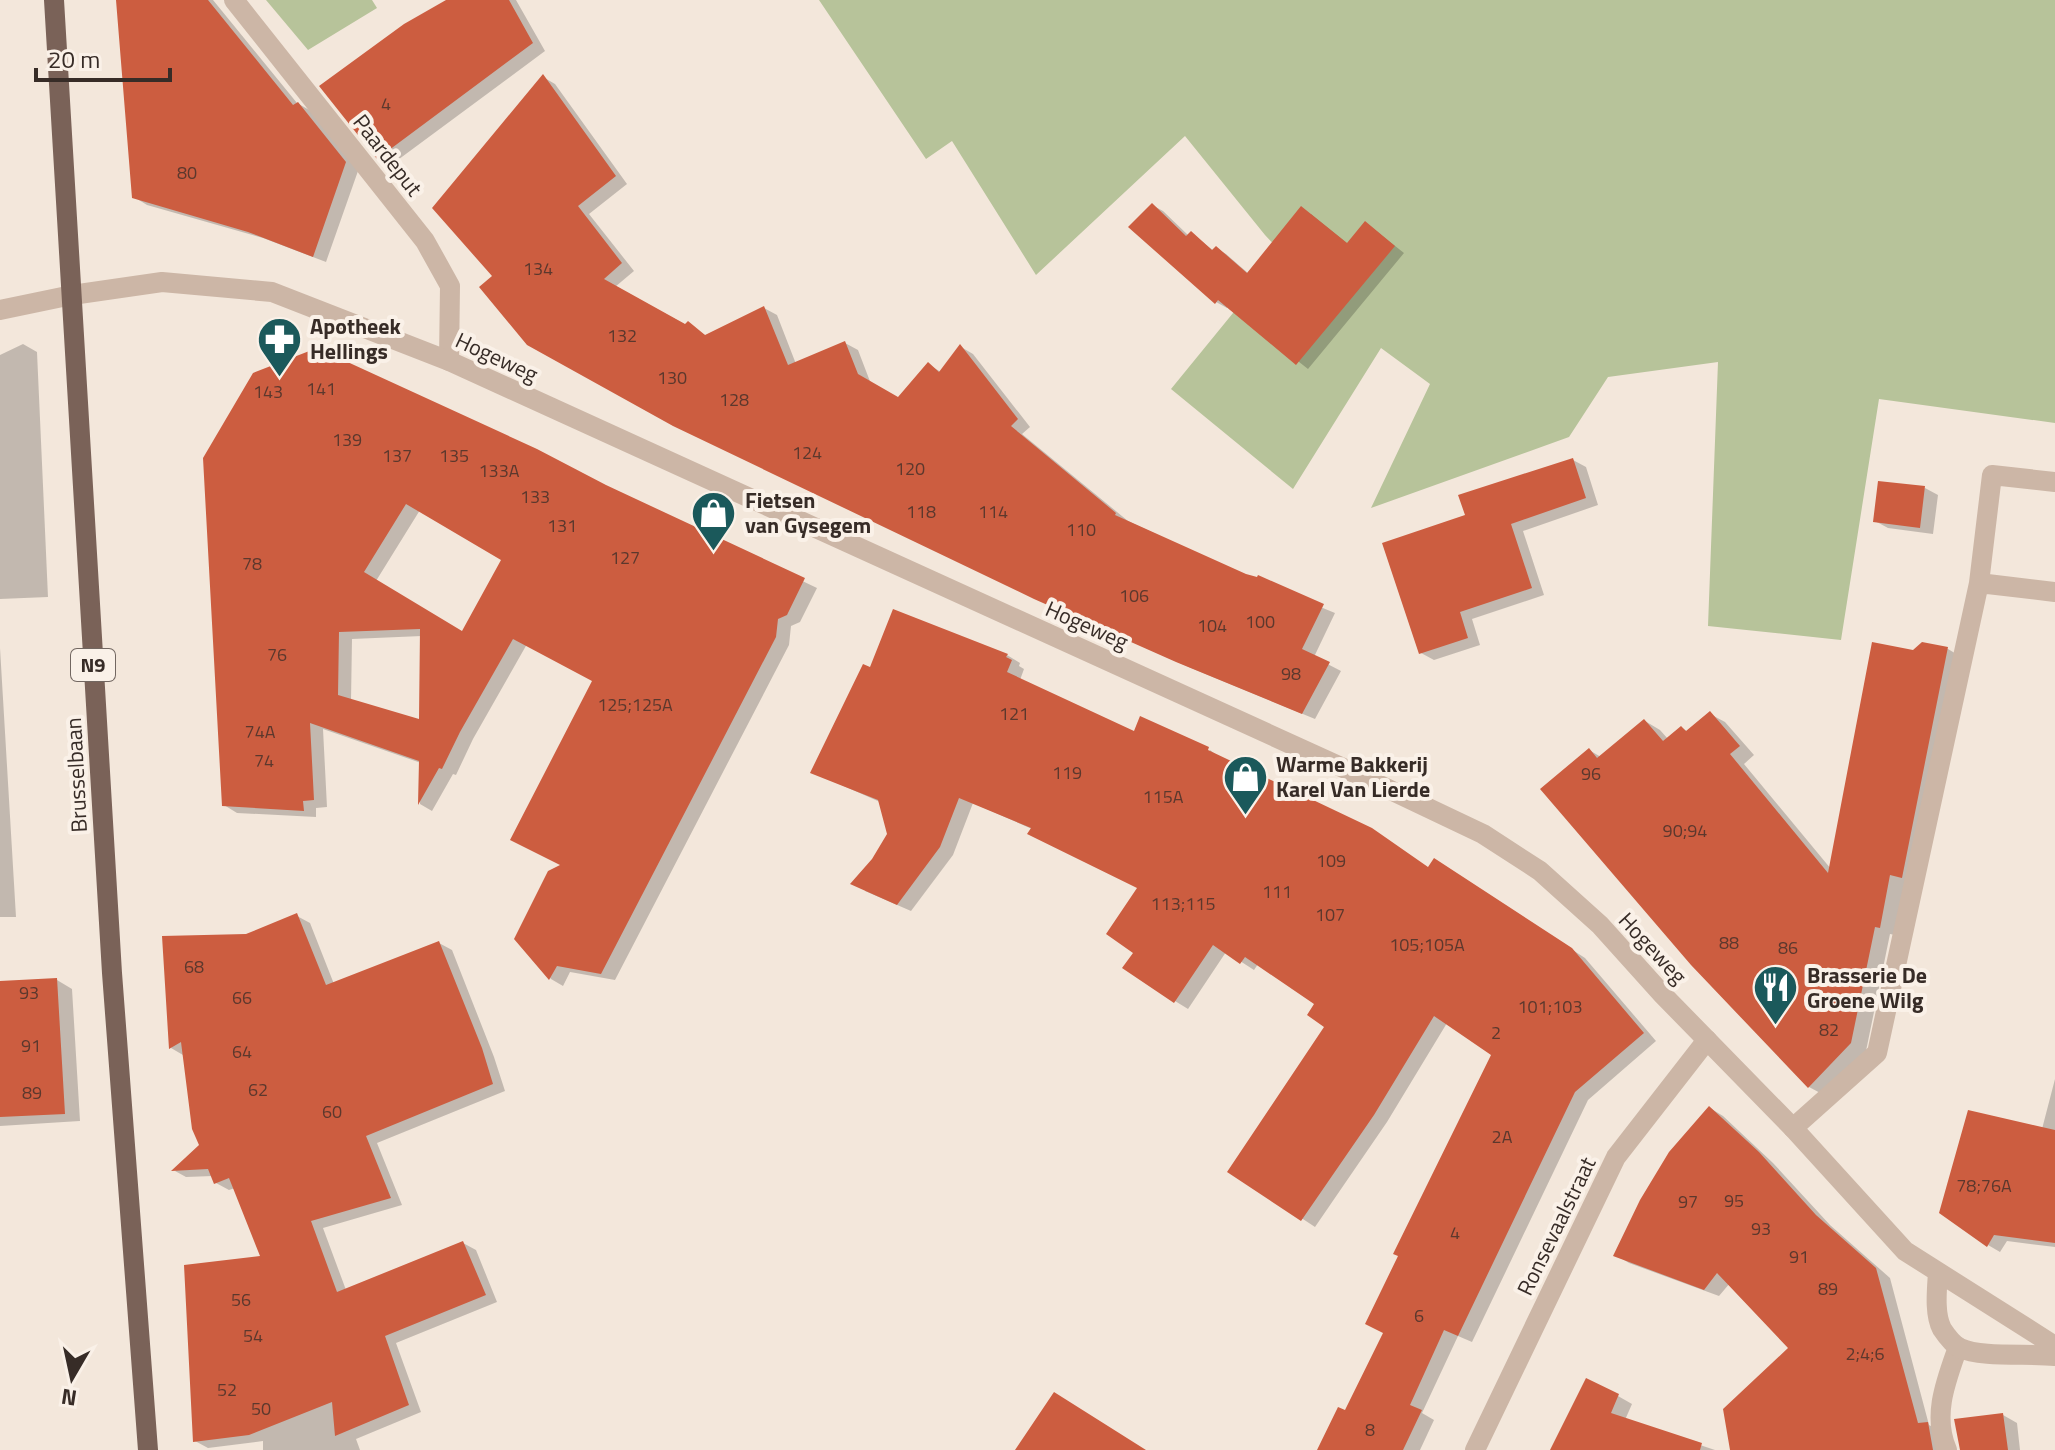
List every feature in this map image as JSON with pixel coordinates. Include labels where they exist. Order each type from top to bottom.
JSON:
[{"type":"main road","name":"Brusselbaan","points":[[54,0],[112,973],[148,1450]]},
{"type":"street","name":"Paardeput","points":[[234,0],[425,241],[450,286],[452,330],[449,361]]},
{"type":"street","name":"Hogeweg","points":[[0,310],[72,295],[162,282],[272,292],[449,361],[1483,834],[1540,871],[1600,925],[1905,1251],[2055,1346]]},
{"type":"street","points":[[1793,1128],[1877,1053],[1979,583],[1992,475],[2055,482]]},
{"type":"street","points":[[1979,583],[2055,592]]},
{"type":"street","name":"Ronsevaalstraat","points":[[1475,1450],[1616,1157],[1707,1040]]},
{"type":"street","points":[[1938,1272],[1937,1302],[1941,1328],[1958,1347],[1983,1354],[2055,1356]]},
{"type":"street","points":[[1947,1450],[1940,1423],[1941,1401],[1958,1347]]},
{"type":"green space","points":[[266,0],[372,0],[377,8],[308,50]]},
{"type":"green space","points":[[819,0],[2055,0],[2055,423],[1879,399],[1841,640],[1708,626],[1718,362],[1608,377],[1569,437],[1371,508],[1430,384],[1381,348],[1293,489],[1171,389],[1282,253],[1185,136],[1036,275],[952,141],[926,159]]},
{"type":"building","points":[[116,0],[208,0],[293,105],[298,102],[346,162],[313,257],[248,232],[132,198]]},
{"type":"building","points":[[446,0],[509,0],[533,43],[377,159],[319,86],[404,24]]},
{"type":"building","points":[[543,74],[616,176],[578,206],[622,263],[604,279],[685,324],[688,321],[705,335],[764,306],[788,365],[845,341],[858,374],[898,397],[928,362],[939,372],[960,344],[1018,419],[1011,426],[1115,515],[1246,574],[1258,575],[1324,604],[1302,649],[1330,662],[1302,714],[1034,599],[673,426],[527,345],[479,287],[492,276],[432,208]]},
{"type":"building","points":[[1152,203],[1186,236],[1191,231],[1212,250],[1216,246],[1247,273],[1301,206],[1347,243],[1365,221],[1395,246],[1296,365],[1218,300],[1215,304],[1128,227]]},
{"type":"building","points":[[317,348],[537,449],[606,485],[805,578],[787,615],[778,619],[776,637],[601,974],[557,966],[549,980],[514,939],[548,871],[560,865],[510,840],[592,681],[513,639],[442,769],[439,768],[418,805],[419,761],[310,723],[314,800],[303,801],[304,811],[222,806],[203,458],[253,373]],"holes":[[[406,504],[501,560],[462,631],[364,572]],[[420,629],[419,719],[338,695],[339,632]]]},
{"type":"building","points":[[1573,458],[1586,498],[1511,524],[1532,588],[1460,612],[1468,638],[1419,654],[1382,543],[1465,515],[1458,495]]},
{"type":"building","points":[[1878,481],[1925,486],[1920,528],[1873,522]]},
{"type":"building","points":[[893,609],[1008,654],[1006,657],[1012,660],[1007,672],[1134,731],[1140,716],[1209,747],[1208,750],[1372,828],[1428,867],[1434,858],[1572,948],[1644,1033],[1575,1092],[1458,1336],[1444,1330],[1410,1405],[1422,1410],[1403,1450],[1317,1450],[1338,1407],[1345,1410],[1383,1333],[1365,1324],[1398,1256],[1393,1254],[1491,1055],[1434,1016],[1374,1115],[1301,1221],[1227,1172],[1324,1027],[1307,1015],[1314,1004],[1245,957],[1240,964],[1213,945],[1174,1003],[1122,968],[1133,953],[1106,934],[1137,888],[1027,834],[1031,828],[959,798],[940,847],[897,905],[850,884],[872,859],[887,834],[878,800],[810,773],[863,664],[870,667]]},
{"type":"building","points":[[1872,642],[1913,650],[1922,642],[1948,647],[1902,878],[1890,875],[1880,928],[1875,927],[1851,1043],[1808,1088],[1691,965],[1540,789],[1589,748],[1597,758],[1644,719],[1663,741],[1681,726],[1686,731],[1710,711],[1740,746],[1730,754],[1828,873]]},
{"type":"building","points":[[297,913],[326,985],[439,941],[482,1048],[493,1084],[366,1136],[391,1198],[311,1221],[337,1292],[463,1241],[486,1295],[385,1336],[409,1405],[335,1436],[332,1402],[249,1435],[193,1442],[184,1265],[260,1256],[229,1178],[214,1184],[208,1169],[171,1171],[199,1145],[192,1129],[181,1042],[169,1049],[162,936],[246,934]]},
{"type":"building","points":[[57,978],[65,1114],[0,1117],[0,981]]},
{"type":"building","points":[[1709,1106],[1759,1152],[1816,1215],[1876,1268],[1918,1423],[1928,1422],[1933,1450],[1730,1450],[1723,1409],[1788,1348],[1717,1273],[1704,1290],[1613,1256],[1640,1200],[1669,1152]]},
{"type":"building","points":[[1968,1110],[2055,1130],[2055,1243],[1994,1235],[1987,1247],[1939,1213]]},
{"type":"building","points":[[1586,1378],[1619,1394],[1611,1413],[1702,1443],[1700,1450],[1550,1450]]},
{"type":"building","points":[[1054,1392],[1146,1450],[1015,1450]]},
{"type":"building","points":[[2003,1413],[2008,1450],[1960,1450],[1954,1419]]},
{"type":"place","name":"Apotheek Hellings","points":[[279,378]]},
{"type":"place","name":"Fietsen van Gysegem","points":[[714,552]]},
{"type":"place","name":"Warme Bakkerij Karel Van Lierde","points":[[1245,816]]},
{"type":"place","name":"Brasserie De Groene Wilg","points":[[1776,1027]]}]
